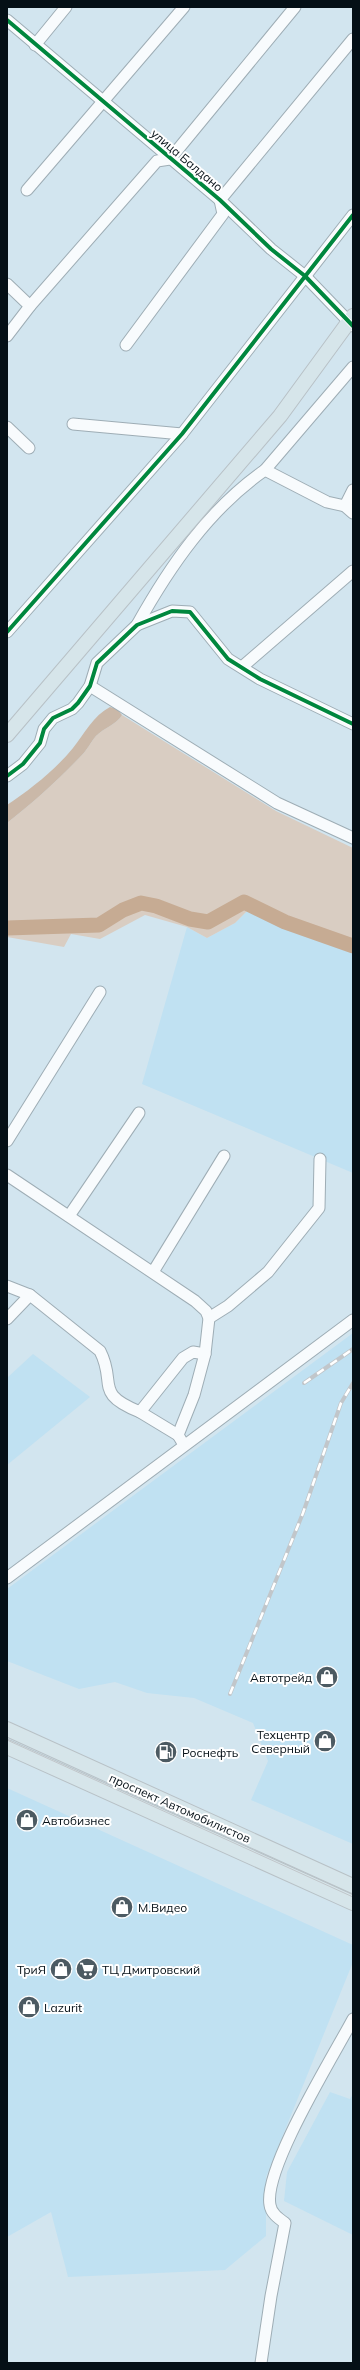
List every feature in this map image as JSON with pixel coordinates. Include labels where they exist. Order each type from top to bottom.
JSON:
[{"type":"main road","points":[[7,735],[280,416],[352,321]]},
{"type":"main road","name":"проспект Автомобилистов","points":[[7,1729],[353,1886]]},
{"type":"main road","name":"проспект Автомобилистов","points":[[7,1747],[353,1903]]},
{"type":"street","points":[[35,45],[66,7]]},
{"type":"street","points":[[27,190],[184,7]]},
{"type":"street","points":[[7,336],[30,306],[157,161],[170,159],[294,7]]},
{"type":"street","name":"улица Балдано","points":[[7,20],[102,103],[220,200],[271,249],[306,276],[352,321]]},
{"type":"street","points":[[126,345],[224,214],[220,200],[353,39]]},
{"type":"street","points":[[7,632],[182,434],[353,214]]},
{"type":"street","points":[[7,284],[30,306]]},
{"type":"street","points":[[7,776],[22,764],[40,743],[48,723],[53,718],[72,709],[90,686],[97,663],[137,625],[174,565],[212,515],[247,482],[264,470],[353,367]]},
{"type":"street","points":[[73,424],[182,434]]},
{"type":"street","points":[[7,427],[29,448]]},
{"type":"street","points":[[264,470],[327,502],[349,510],[353,490]]},
{"type":"street","points":[[242,667],[353,571]]},
{"type":"street","points":[[137,625],[172,611],[190,612],[228,659],[260,679],[353,724]]},
{"type":"street","points":[[90,686],[278,803],[353,838]]},
{"type":"street","points":[[7,1141],[100,992]]},
{"type":"street","points":[[69,1216],[139,1113]]},
{"type":"street","points":[[153,1272],[224,1156]]},
{"type":"street","points":[[209,1318],[228,1306],[268,1272],[319,1208],[320,1159]]},
{"type":"street","points":[[7,1175],[202,1306],[209,1318],[205,1354],[194,1395],[178,1435]]},
{"type":"street","points":[[7,1286],[30,1295],[100,1351],[103,1356],[109,1392],[121,1403],[140,1412],[178,1435],[184,1445]]},
{"type":"street","points":[[7,1319],[30,1295]]},
{"type":"street","points":[[7,1578],[353,1320]]},
{"type":"street","points":[[140,1412],[183,1358],[193,1352],[205,1354]]},
{"type":"street","points":[[261,2363],[271,2296],[285,2223],[273,2213],[270,2206],[271,2182],[276,2167],[313,2091],[353,2019]]},
{"type":"shaded area","points":[[110,707],[117,709],[122,715],[120,718],[96,736],[84,753],[64,773],[7,823],[7,805],[34,786],[51,771],[73,748],[94,720]]},
{"type":"shaded area","points":[[122,715],[276,811],[353,848],[353,952],[320,941],[248,910],[235,923],[207,938],[187,927],[145,915],[100,939],[71,934],[64,947],[7,937],[7,823],[55,782],[84,753],[96,736],[117,721]]},
{"type":"shaded area","points":[[248,910],[320,941],[353,952],[353,1173],[142,1084],[187,927],[207,938],[235,923]]},
{"type":"shaded area","points":[[353,1333],[353,1844],[251,1800],[268,1761],[253,1723],[194,1698],[147,1693],[115,1682],[79,1689],[7,1661],[7,1589]]},
{"type":"shaded area","points":[[33,1354],[90,1397],[7,1465],[7,1378]]},
{"type":"shaded area","points":[[7,1788],[353,1945],[353,1962],[266,2177],[266,2236],[225,2270],[68,2277],[51,2212],[7,2237]]},
{"type":"shaded area","points":[[330,2092],[350,2099],[353,2094],[353,2235],[284,2201],[287,2172]]},
{"type":"waterway","points":[[7,928],[99,925],[123,910],[141,903],[156,906],[190,919],[208,922],[244,902],[285,922],[353,946]]},
{"type":"tram line","points":[[7,1740],[353,1897]]},
{"type":"railway","points":[[304,1383],[353,1349]]},
{"type":"railway","points":[[230,1694],[303,1513],[341,1403],[353,1383]]},
{"type":"cycle path","points":[[7,20],[220,200],[271,249],[305,276],[353,326]]},
{"type":"cycle path","points":[[7,632],[182,434],[353,215]]},
{"type":"cycle path","points":[[7,776],[23,764],[40,743],[44,729],[53,718],[72,709],[78,703],[90,686],[97,663],[137,625],[172,611],[190,612],[228,659],[260,679],[353,724]]},
{"type":"place","name":"Автотрейд","points":[[327,1677]]},
{"type":"place","name":"Техцентр Северный","points":[[325,1741]]},
{"type":"place","name":"Роснефть","points":[[166,1752]]},
{"type":"place","name":"Автобизнес","points":[[27,1820]]},
{"type":"place","name":"М.Видео","points":[[122,1907]]},
{"type":"place","name":"ТриЯ","points":[[61,1969]]},
{"type":"place","name":"ТЦ Дмитровский","points":[[87,1969]]},
{"type":"place","name":"Lazurit","points":[[29,2007]]}]
